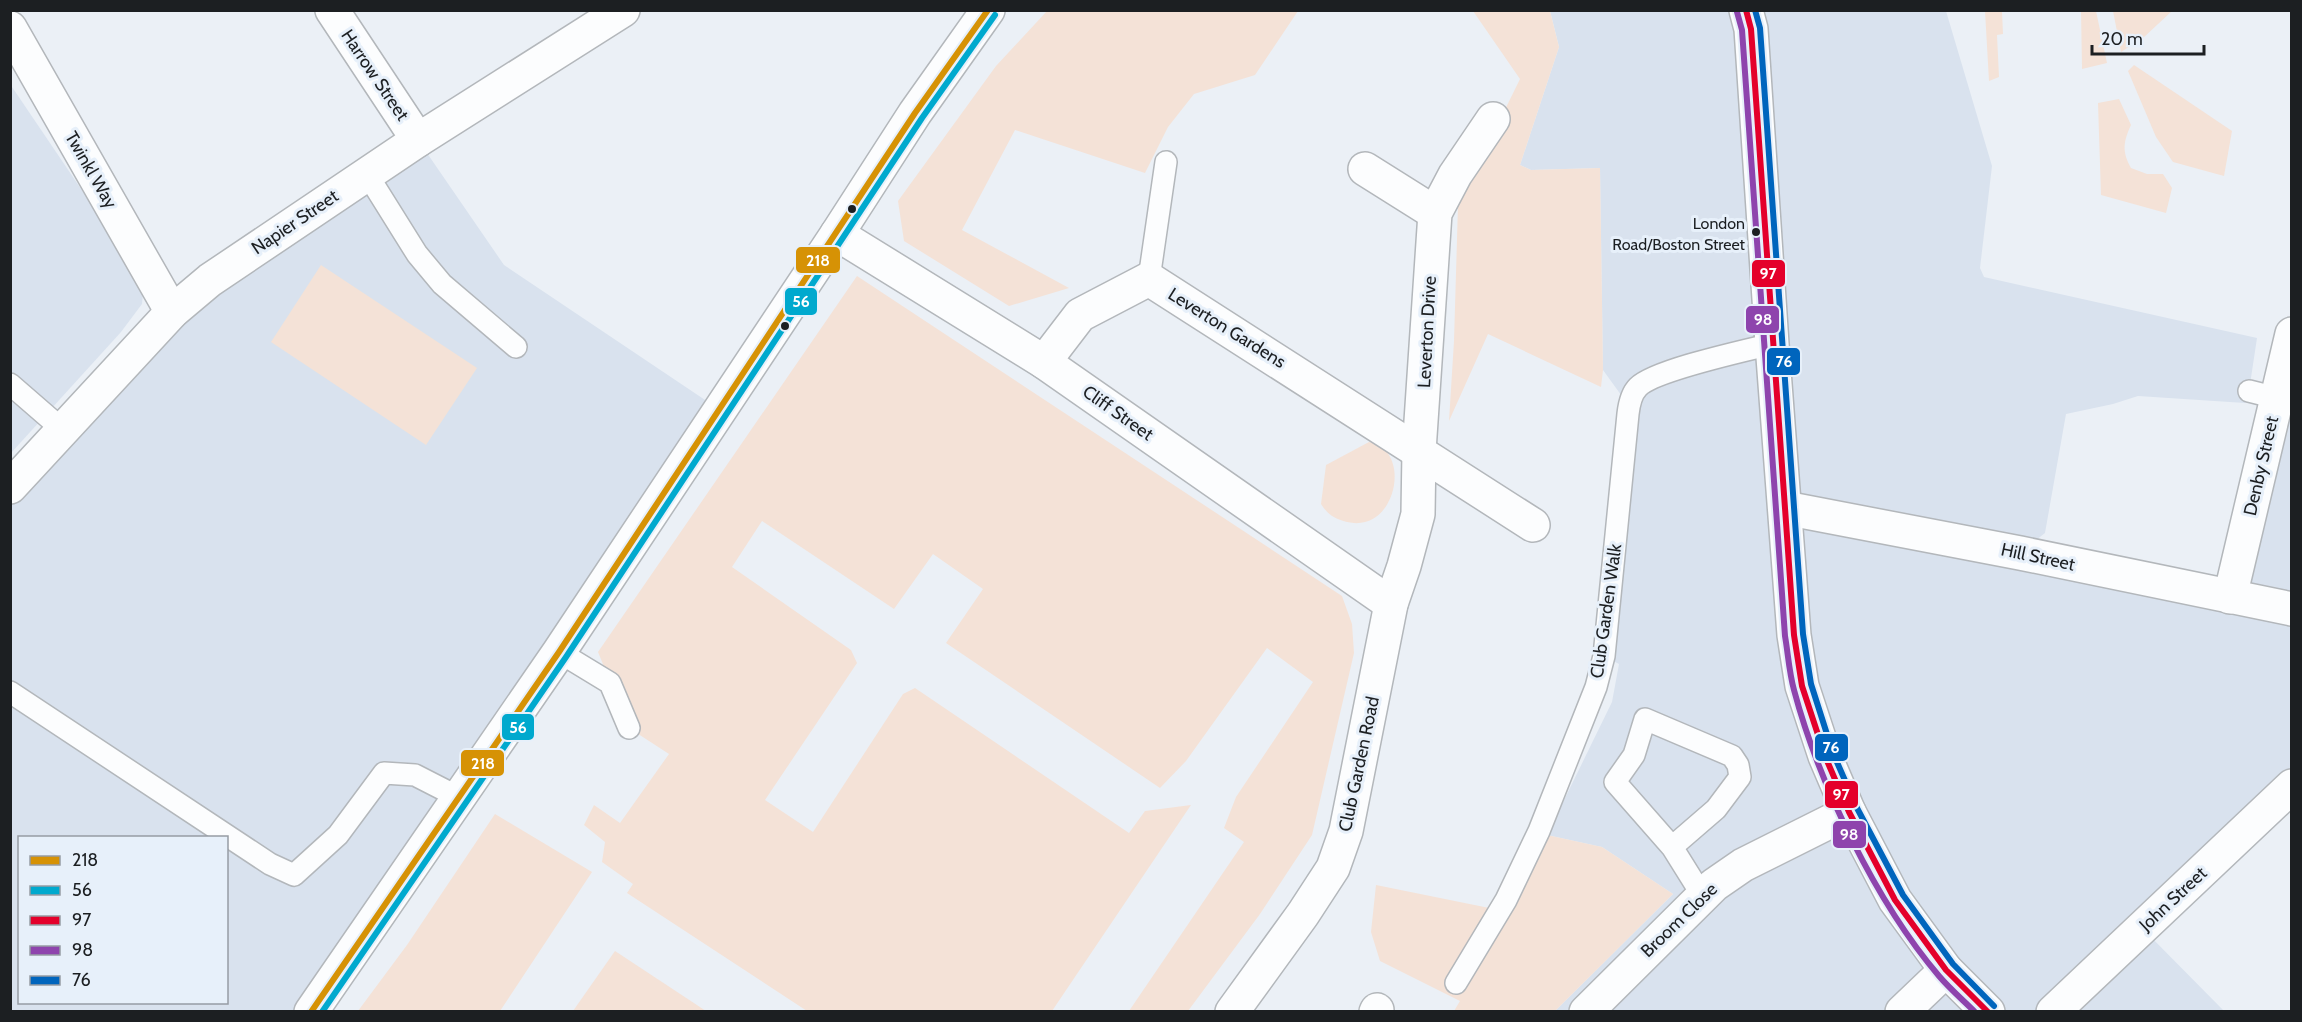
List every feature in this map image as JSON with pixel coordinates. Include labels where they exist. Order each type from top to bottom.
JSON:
[{"type":"street","name":"Harrow Street","points":[[332,10],[418,140]]},
{"type":"street","name":"Napier Street","points":[[10,488],[172,312],[210,280],[418,140],[623,10]]},
{"type":"street","points":[[311,1011],[559,652],[915,113],[988,10]]},
{"type":"street","points":[[1750,16],[1794,635],[1803,686],[1825,756],[1849,812],[1895,900],[1946,970],[1988,1011]]},
{"type":"street","name":"Twinkl Way","points":[[10,28],[172,312]]},
{"type":"street","name":"Leverton Drive","points":[[1419,451],[1434,213],[1455,174],[1493,119]]},
{"type":"street","points":[[1365,169],[1434,213]]},
{"type":"street","name":"Cliff Street","points":[[837,234],[1044,362],[1391,604]]},
{"type":"street","name":"Leverton Gardens","points":[[1044,362],[1080,315],[1149,279],[1533,525]]},
{"type":"street","name":"Denby Street","points":[[2230,597],[2263,394],[2292,334]]},
{"type":"street","points":[[1391,604],[1418,514],[1419,451]]},
{"type":"street","name":"Hill Street","points":[[1785,508],[2292,609]]},
{"type":"street","name":"Club Garden Road","points":[[1232,1011],[1303,914],[1333,868],[1346,831],[1391,604]]},
{"type":"street","name":"John Street","points":[[2053,1011],[2292,786]]},
{"type":"street","name":"Broom Close","points":[[1586,1011],[1702,895],[1743,865],[1849,812]]},
{"type":"street","points":[[1902,1011],[1946,970]]},
{"type":"lane","points":[[1149,279],[1166,162]]},
{"type":"lane","points":[[367,174],[417,254],[442,284],[516,347]]},
{"type":"lane","name":"Club Garden Walk","points":[[1456,983],[1506,900],[1539,831],[1596,687],[1604,656],[1628,414],[1634,393],[1638,387],[1660,374],[1772,344]]},
{"type":"lane","points":[[10,384],[63,430]]},
{"type":"lane","points":[[559,652],[610,682],[629,728]]},
{"type":"lane","points":[[10,692],[228,836]]},
{"type":"lane","points":[[1672,847],[1716,808],[1740,777],[1738,765],[1732,756],[1645,718],[1634,755],[1614,782],[1672,847],[1702,895]]},
{"type":"lane","points":[[228,836],[270,864],[294,874],[338,835],[384,773],[415,775],[458,797]]},
{"type":"shaded area","points":[[2113,10],[2172,11],[2143,38],[2121,52]]},
{"type":"shaded area","points":[[1047,11],[1298,11],[1255,75],[1194,94],[1168,127],[1145,173],[1015,130],[962,230],[1069,288],[1009,306],[904,241],[898,201],[996,66]]},
{"type":"shaded area","points":[[1473,11],[1550,11],[1559,47],[1520,165],[1531,170],[1600,168],[1603,370],[1601,387],[1488,334],[1449,421],[1458,205],[1520,79]]},
{"type":"shaded area","points":[[1550,11],[1946,11],[1992,166],[1980,268],[1984,277],[2257,338],[2245,403],[2138,396],[2066,414],[2045,533],[2021,552],[2230,597],[2291,374],[2291,786],[2142,928],[2224,1011],[1555,1011],[1673,894],[1602,847],[1547,835],[1612,702],[1619,664],[1604,656],[1629,406],[1603,370],[1600,168],[1531,170],[1520,165],[1559,47]]},
{"type":"shaded area","points":[[1985,11],[2002,11],[2003,34],[1997,35],[1999,77],[1989,81]]},
{"type":"shaded area","points":[[2081,11],[2096,11],[2107,63],[2082,69]]},
{"type":"shaded area","points":[[2134,65],[2232,131],[2224,176],[2173,162],[2156,137],[2128,71]]},
{"type":"shaded area","points":[[10,84],[144,282],[142,304],[121,332],[11,453]]},
{"type":"shaded area","points":[[2119,99],[2131,125],[2125,147],[2128,162],[2131,168],[2147,174],[2163,174],[2172,188],[2166,213],[2101,195],[2098,103]]},
{"type":"shaded area","points":[[418,140],[504,265],[720,410],[311,1011],[11,1011],[10,488],[172,312]]},
{"type":"shaded area","points":[[321,265],[477,368],[426,445],[271,342]]},
{"type":"shaded area","points":[[857,276],[1342,596],[1352,624],[1354,653],[1312,835],[1260,914],[1188,1011],[1129,1011],[1244,842],[1224,828],[1236,797],[1313,682],[1267,648],[1186,761],[1160,788],[946,643],[983,589],[933,554],[894,609],[762,521],[732,567],[851,650],[857,663],[765,800],[813,832],[903,694],[915,688],[1129,833],[1145,811],[1191,805],[1052,1011],[807,1011],[627,893],[633,884],[602,862],[605,842],[584,825],[594,805],[620,823],[669,754],[629,728],[598,652]]},
{"type":"shaded area","points":[[1369,442],[1383,448],[1391,459],[1395,474],[1393,489],[1388,504],[1378,516],[1364,522],[1347,522],[1329,514],[1321,504],[1326,465]]},
{"type":"shaded area","points":[[495,814],[592,872],[500,1011],[358,1011],[407,945]]},
{"type":"shaded area","points":[[1547,835],[1602,847],[1673,894],[1555,1011],[1454,1011],[1460,1001],[1380,961],[1371,932],[1376,885],[1509,912]]},
{"type":"shaded area","points":[[615,951],[706,1011],[573,1011]]},
{"type":"transit line","name":"218","points":[[311,1012],[559,652],[915,113],[988,10]]},
{"type":"transit line","name":"97","points":[[1746,10],[1751,29],[1794,635],[1802,686],[1825,756],[1849,812],[1895,900],[1946,970],[1988,1012]]},
{"type":"transit line","name":"76","points":[[1755,10],[1760,28],[1803,634],[1811,684],[1833,753],[1857,808],[1903,895],[1953,964],[1994,1006]]},
{"type":"transit line","name":"98","points":[[1737,12],[1742,30],[1785,636],[1792,683],[1818,764],[1834,802],[1872,878],[1916,946],[1943,981],[1975,1012]]},
{"type":"transit line","name":"56","points":[[322,1012],[566,657],[922,118],[995,15]]},
{"type":"place","name":"London Road/Boston Street","points":[[1756,232]]}]
